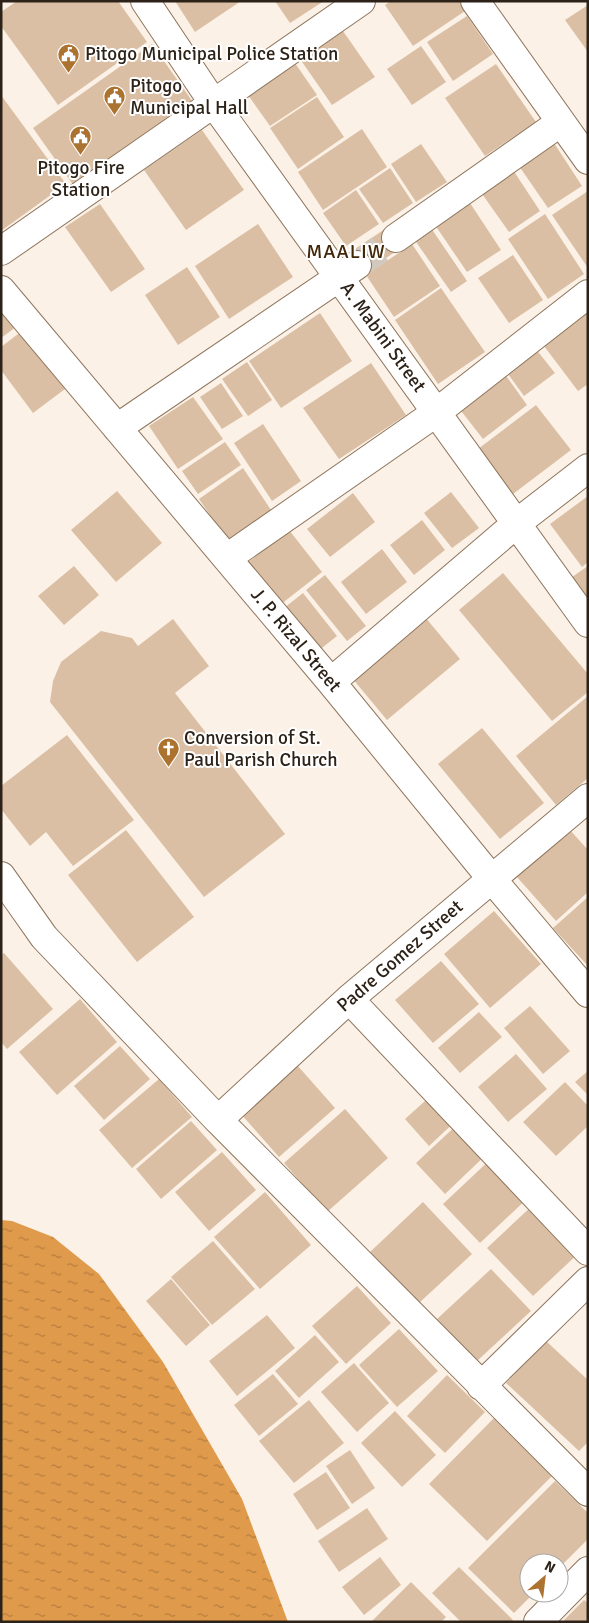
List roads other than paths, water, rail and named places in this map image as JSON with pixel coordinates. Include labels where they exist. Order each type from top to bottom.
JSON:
[{"type":"street","name":"A. Mabini Street","points":[[145,1],[214,104],[349,271],[438,412],[588,623]]},
{"type":"street","points":[[1,252],[361,1]]},
{"type":"street","points":[[475,1],[588,160]]},
{"type":"street","points":[[396,238],[561,122]]},
{"type":"street","points":[[117,428],[349,271]]},
{"type":"street","name":"J. P. Rizal Street","points":[[1,290],[331,682],[491,878],[588,993]]},
{"type":"street","points":[[227,558],[438,412],[588,294]]},
{"type":"street","points":[[331,682],[517,523],[588,468]]},
{"type":"street","name":"Padre Gomez Street","points":[[218,1120],[349,999],[588,798]]},
{"type":"street","points":[[1,876],[44,937],[218,1120],[588,1492]]},
{"type":"street","points":[[349,999],[588,1251]]},
{"type":"street","points":[[481,1386],[588,1280]]},
{"type":"street","points":[[538,1622],[588,1571]]},
{"type":"water","points":[[1,1220],[12,1221],[53,1237],[99,1274],[163,1362],[242,1499],[288,1622],[1,1622]]},
{"type":"tunnel","points":[[357,265],[396,238]]},
{"type":"place","name":"Pitogo Municipal Police Station","points":[[69,73]]},
{"type":"place","name":"Pitogo Municipal Hall","points":[[114,116]]},
{"type":"place","name":"Pitogo Fire Station","points":[[81,156]]},
{"type":"place","name":"Conversion of St. Paul Parish Church","points":[[168,768]]},
{"type":"district","name":"MAALIW","points":[[346,251]]}]
